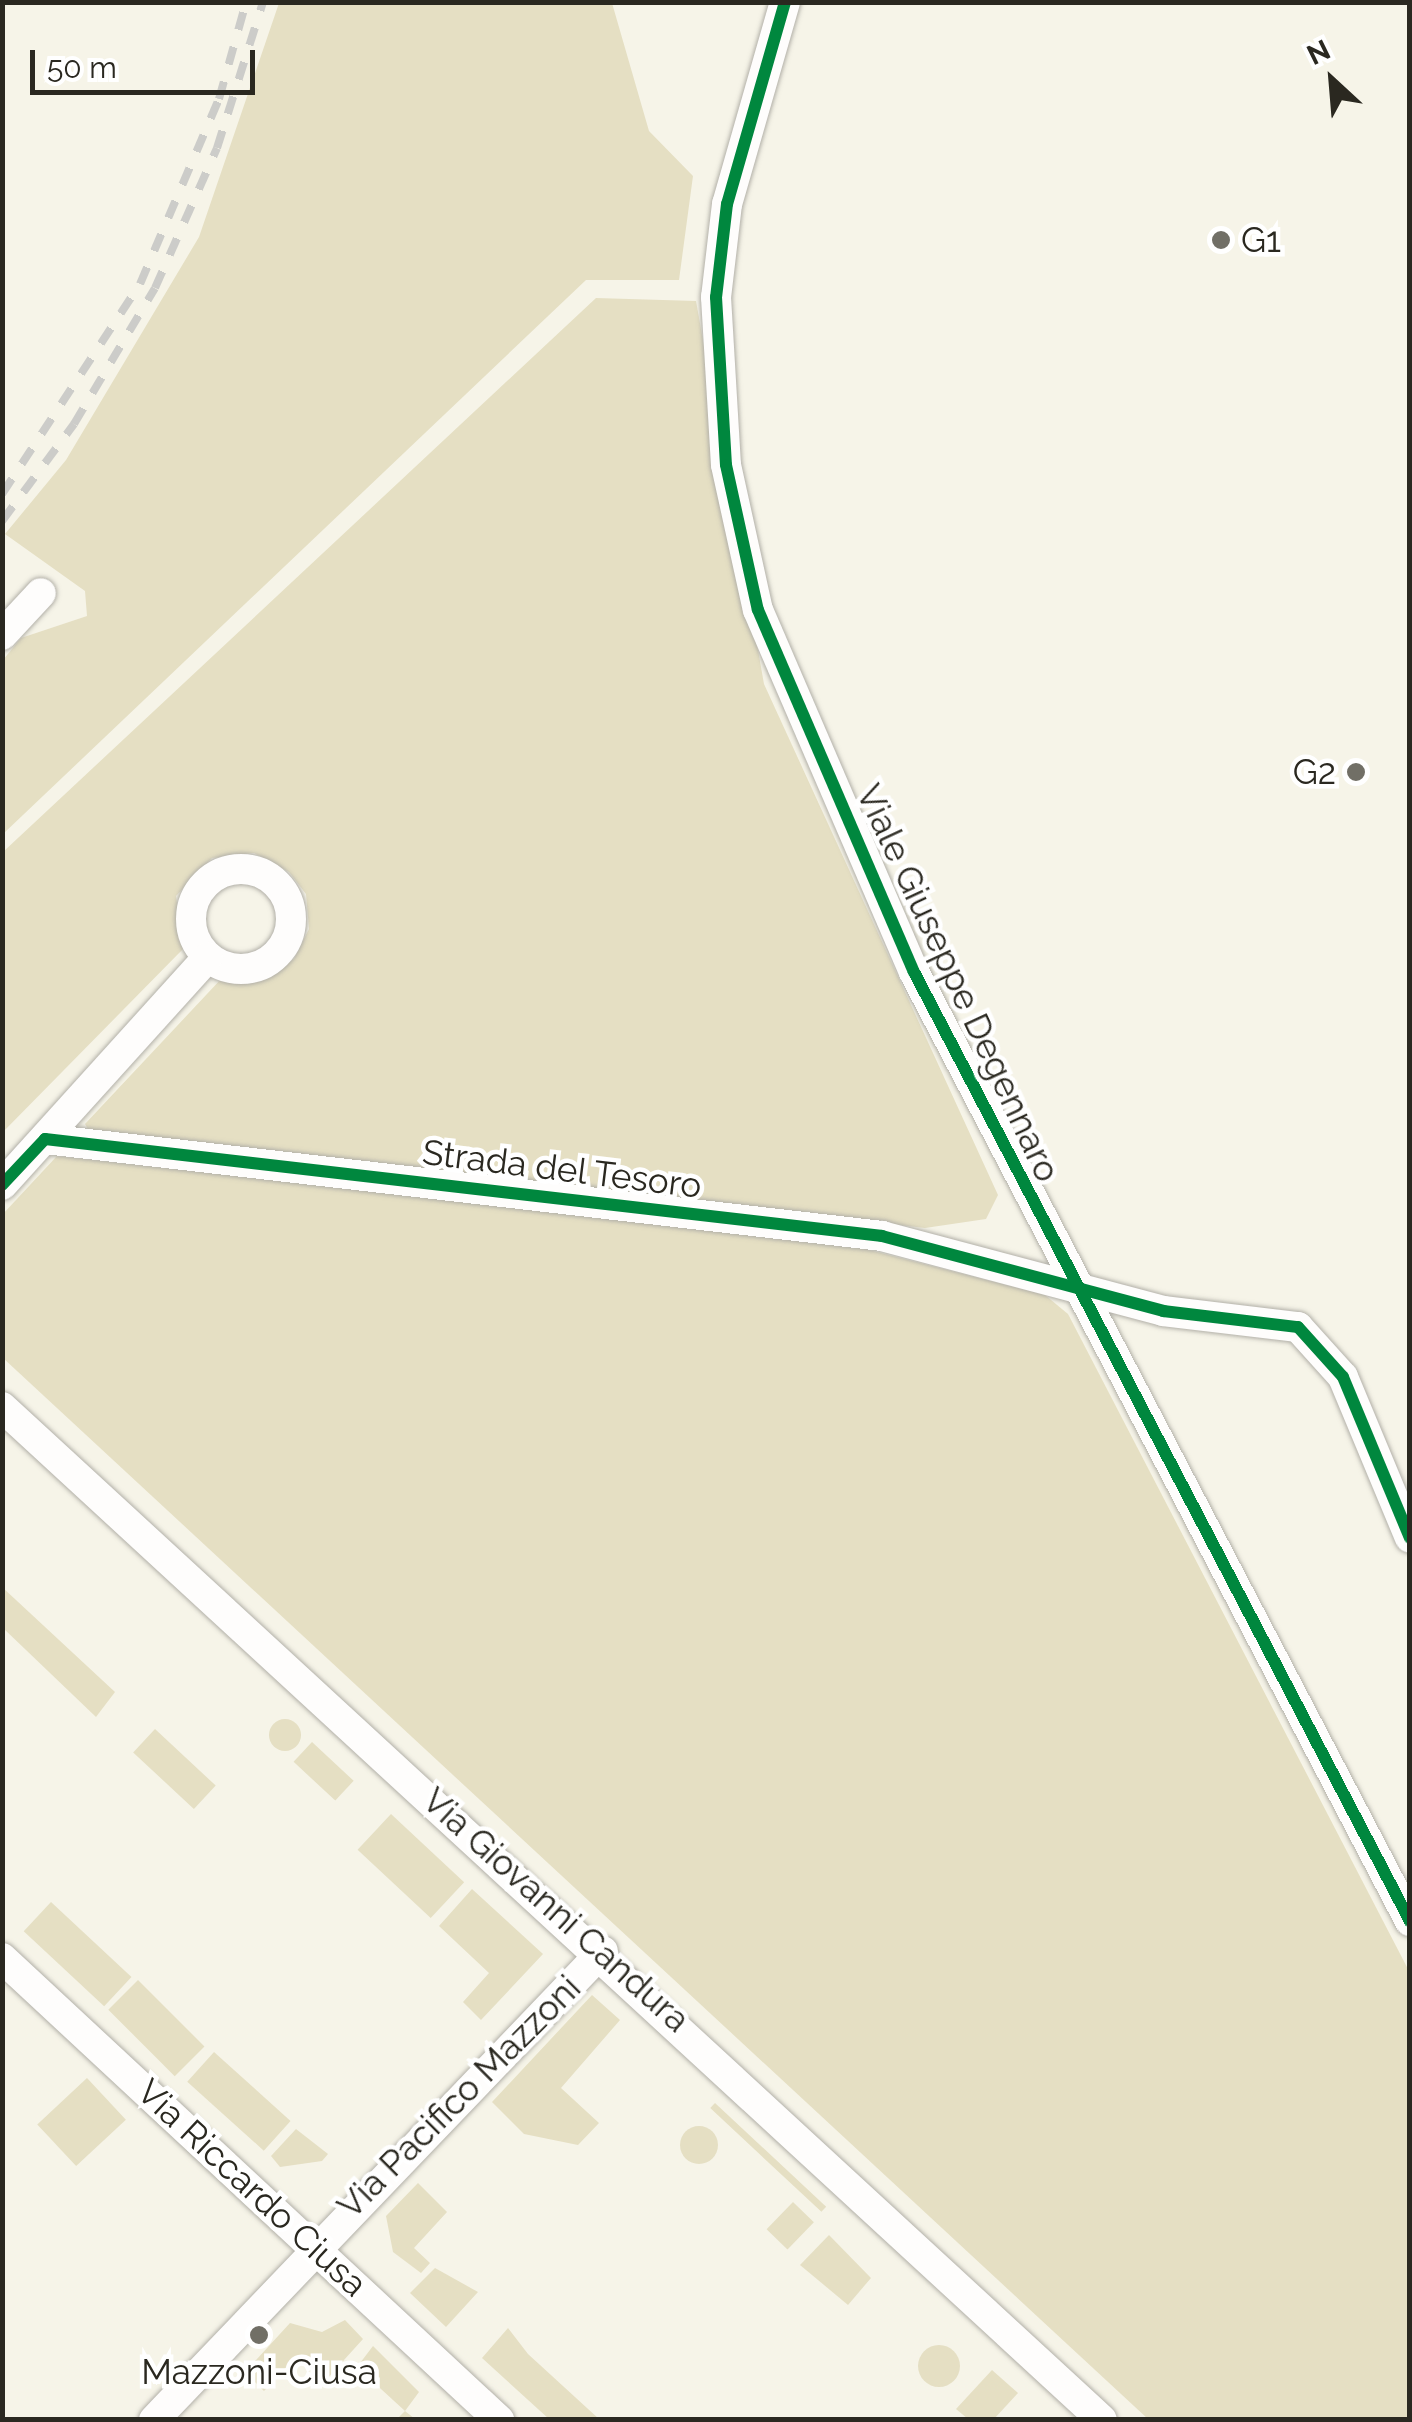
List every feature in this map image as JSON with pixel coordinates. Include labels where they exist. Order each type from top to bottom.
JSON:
[{"type":"street","name":"Viale Giuseppe Degennaro","points":[[784,2],[727,204],[716,297],[726,464],[758,610],[827,776],[1067,1278],[1410,1922]]},
{"type":"street","points":[[2,634],[41,593]]},
{"type":"street","points":[[2,1185],[208,956]]},
{"type":"street","name":"Strada del Tesoro","points":[[45,1139],[882,1236],[1067,1278],[1164,1310],[1298,1326],[1343,1377],[1410,1538]]},
{"type":"street","name":"Via Giovanni Candura","points":[[2,1407],[603,1951],[1102,2420]]},
{"type":"street","name":"Via Pacifico Mazzoni","points":[[154,2420],[314,2244],[603,1951]]},
{"type":"street","name":"Via Riccardo Ciusa","points":[[2,1958],[500,2420]]},
{"type":"shaded area","points":[[279,3],[612,3],[649,131],[693,176],[679,280],[586,280],[3,834],[3,660],[21,638],[87,616],[85,591],[5,534],[66,460],[199,237]]},
{"type":"shaded area","points":[[596,298],[696,301],[764,684],[998,1195],[986,1219],[925,1228],[89,1131],[85,1124],[222,978],[261,981],[294,959],[309,929],[306,894],[289,872],[254,853],[212,858],[176,896],[183,949],[3,1132],[3,852]]},
{"type":"shaded area","points":[[57,1156],[838,1242],[1045,1295],[1068,1314],[1409,1971],[1409,2419],[1148,2419],[3,1358],[2,1215]]},
{"type":"shaded area","points":[[2,1587],[115,1692],[96,1717],[3,1628]]},
{"type":"shaded area","points":[[285,1719],[297,1723],[301,1735],[297,1747],[285,1751],[273,1747],[269,1735],[273,1723]]},
{"type":"shaded area","points":[[155,1729],[216,1786],[194,1809],[133,1752]]},
{"type":"shaded area","points":[[312,1742],[354,1781],[335,1801],[294,1762]]},
{"type":"shaded area","points":[[391,1814],[464,1882],[431,1918],[358,1850]]},
{"type":"shaded area","points":[[472,1889],[543,1954],[481,2020],[463,2002],[489,1973],[439,1926]]},
{"type":"shaded area","points":[[51,1902],[131,1977],[104,2006],[24,1931]]},
{"type":"shaded area","points":[[138,1980],[204,2046],[175,2076],[108,2010]]},
{"type":"shaded area","points":[[592,1995],[620,2020],[561,2088],[599,2123],[578,2145],[524,2134],[492,2102]]},
{"type":"shaded area","points":[[214,2052],[291,2121],[264,2151],[187,2082]]},
{"type":"shaded area","points":[[87,2078],[126,2120],[76,2166],[37,2124]]},
{"type":"shaded area","points":[[715,2103],[826,2207],[821,2212],[710,2108]]},
{"type":"shaded area","points":[[699,2126],[713,2131],[718,2145],[713,2159],[699,2164],[685,2159],[680,2145],[685,2131]]},
{"type":"shaded area","points":[[296,2129],[328,2154],[322,2161],[280,2167],[271,2156]]},
{"type":"shaded area","points":[[418,2183],[447,2212],[414,2248],[430,2263],[421,2273],[393,2252],[386,2216]]},
{"type":"shaded area","points":[[793,2202],[814,2222],[787,2249],[767,2229]]},
{"type":"shaded area","points":[[829,2235],[871,2278],[848,2305],[800,2265]]},
{"type":"shaded area","points":[[435,2268],[478,2292],[446,2327],[410,2293]]},
{"type":"shaded area","points":[[345,2320],[363,2339],[325,2381],[298,2355],[264,2391],[245,2372],[290,2323],[322,2332]]},
{"type":"shaded area","points":[[508,2328],[528,2354],[599,2419],[549,2419],[482,2358]]},
{"type":"shaded area","points":[[939,2345],[954,2351],[960,2366],[954,2381],[939,2387],[924,2381],[918,2366],[924,2351]]},
{"type":"shaded area","points":[[373,2346],[419,2392],[405,2411],[357,2367]]},
{"type":"shaded area","points":[[992,2370],[1018,2393],[994,2419],[968,2419],[956,2409]]},
{"type":"shaded area","points":[[405,2411],[415,2419],[397,2419]]},
{"type":"railway","points":[[2,494],[140,284],[219,99],[246,2]]},
{"type":"railway","points":[[2,521],[74,424],[155,288],[217,148],[263,2]]},
{"type":"cycle path","points":[[785,2],[727,204],[716,297],[726,465],[758,610],[914,972],[1410,1921]]},
{"type":"cycle path","points":[[2,1185],[45,1139],[882,1236],[1163,1311],[1298,1327],[1343,1377],[1410,1538]]},
{"type":"place","name":"G1","points":[[1221,240]]},
{"type":"place","name":"G2","points":[[1356,772]]},
{"type":"place","name":"Mazzoni-Ciusa","points":[[259,2335]]}]
